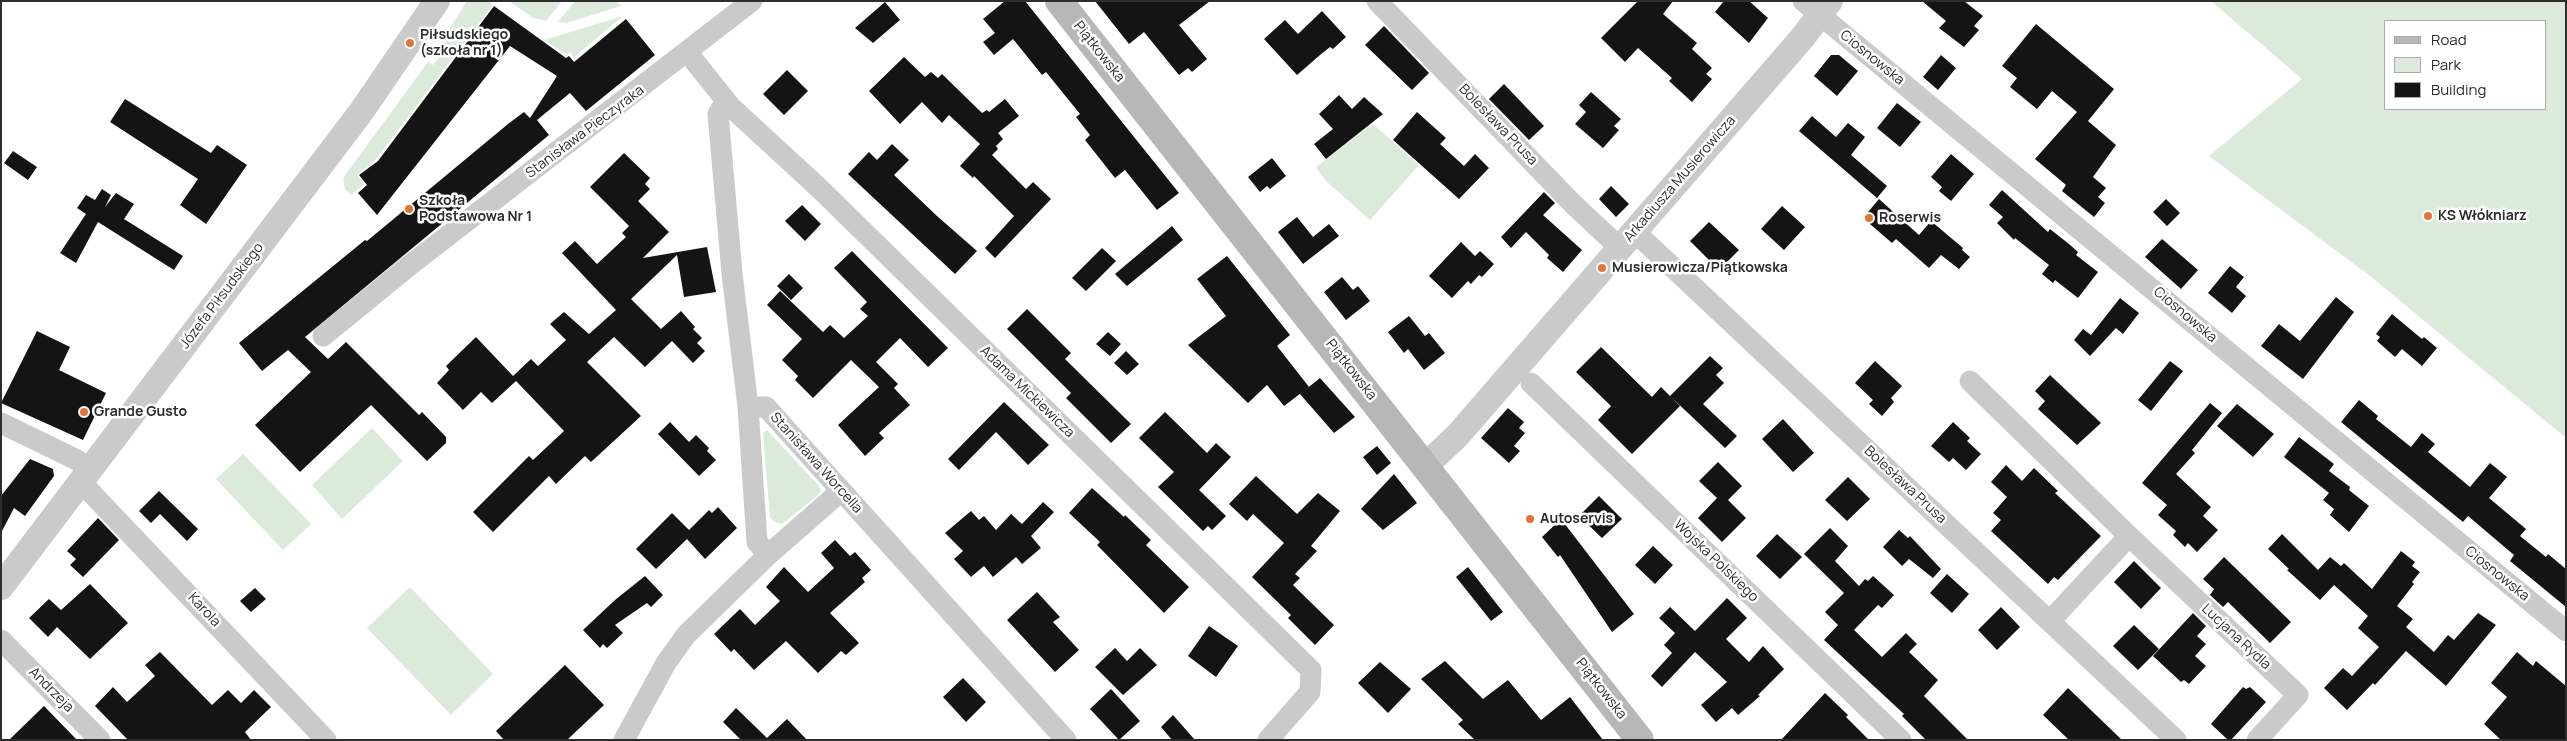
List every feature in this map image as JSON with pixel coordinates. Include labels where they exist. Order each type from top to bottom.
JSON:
[{"type":"main road","name":"Piątkowska","points":[[1059,1],[1426,465],[1640,740]]},
{"type":"street","name":"Józefa Piłsudskiego","points":[[1,587],[361,112],[437,1]]},
{"type":"street","name":"Stanisława Pieczyraka","points":[[322,336],[418,259],[688,53],[752,1]]},
{"type":"street","name":"Bolesława Prusa","points":[[1377,1],[1573,204],[1627,240],[2050,621],[2176,740]]},
{"type":"street","name":"Arkadiusza Musierowicza","points":[[1426,465],[1457,436],[1627,240],[1818,6]]},
{"type":"street","name":"Ciosnowska","points":[[1818,6],[2566,631]]},
{"type":"street","name":"Adama Mickiewicza","points":[[688,53],[726,101],[826,195],[1311,670],[1310,692],[1268,740]]},
{"type":"street","points":[[726,101],[718,114],[719,136],[732,273],[748,407],[757,542],[768,555]]},
{"type":"street","name":"Lucjana Rydla","points":[[1970,381],[2129,536],[2298,695],[2257,740]]},
{"type":"street","name":"Wojska Polskiego","points":[[1531,383],[1901,740]]},
{"type":"street","name":"Stanisława Worcella","points":[[748,407],[766,408],[1066,740]]},
{"type":"street","name":"Karola","points":[[1,423],[77,460],[86,476],[326,740]]},
{"type":"street","points":[[624,740],[666,662],[686,635],[768,555],[841,491]]},
{"type":"street","points":[[2050,621],[2129,536]]},
{"type":"street","name":"Andrzeja","points":[[1,640],[100,740]]},
{"type":"green space","points":[[467,1],[488,1],[493,5],[373,163],[357,175],[364,184],[351,195],[345,189],[343,178],[428,62],[433,65],[439,57],[434,53]]},
{"type":"green space","points":[[509,1],[562,1],[546,21],[533,18]]},
{"type":"green space","points":[[575,1],[617,1],[621,6],[566,23],[558,22]]},
{"type":"green space","name":"KS Włókniarz","points":[[2211,1],[2566,1],[2566,438],[2370,276],[2209,156],[2302,79]]},
{"type":"green space","points":[[623,16],[574,57],[570,52],[567,55],[544,40]]},
{"type":"green space","points":[[1373,124],[1419,165],[1370,220],[1326,181],[1316,167]]},
{"type":"green space","points":[[372,428],[403,461],[342,519],[312,485]]},
{"type":"green space","points":[[767,430],[819,486],[821,491],[782,524],[775,522],[770,517],[763,433]]},
{"type":"green space","points":[[243,454],[311,524],[283,550],[216,479]]},
{"type":"green space","points":[[410,587],[493,674],[451,715],[367,628]]},
{"type":"building","points":[[1005,1],[1025,1],[1179,193],[1157,210],[1125,170],[1115,178],[1085,140],[1090,135],[1076,117],[1080,114],[1046,72],[1042,75],[1013,39],[994,55],[983,42],[995,33],[983,19]]},
{"type":"building","points":[[1095,1],[1210,1],[1179,25],[1207,59],[1192,72],[1188,68],[1179,75],[1144,32],[1129,44]]},
{"type":"building","points":[[1638,1],[1673,1],[1663,14],[1697,43],[1692,49],[1712,68],[1706,74],[1712,79],[1692,102],[1669,81],[1672,78],[1638,48],[1625,62],[1601,38]]},
{"type":"building","points":[[1724,1],[1749,1],[1768,18],[1749,43],[1715,12]]},
{"type":"building","points":[[1922,1],[1964,1],[1983,16],[1974,26],[1979,30],[1964,47],[1939,28],[1946,21]]},
{"type":"building","points":[[885,2],[900,20],[873,43],[855,28]]},
{"type":"building","points":[[494,6],[566,58],[569,56],[574,62],[626,19],[655,55],[586,111],[570,93],[537,120],[549,135],[305,337],[328,359],[346,342],[419,415],[422,412],[446,437],[446,443],[427,461],[371,405],[300,472],[255,425],[311,372],[288,350],[262,371],[239,343],[365,240],[367,241],[508,124],[524,112],[530,118],[557,76],[510,46],[377,215],[358,193],[367,185],[359,175],[378,161]]},
{"type":"building","points":[[1322,11],[1346,37],[1333,49],[1330,47],[1297,75],[1264,39],[1285,20],[1298,34]]},
{"type":"building","points":[[2036,24],[2114,89],[2088,121],[2116,145],[2093,177],[2106,188],[2098,197],[2105,203],[2094,217],[2062,191],[2066,185],[2035,159],[2077,112],[2052,91],[2037,109],[2010,87],[2017,78],[2002,66]]},
{"type":"building","points":[[1384,26],[1429,73],[1412,90],[1365,45]]},
{"type":"building","points":[[1831,55],[1839,55],[1858,71],[1837,96],[1814,76]]},
{"type":"building","points":[[1941,55],[1956,68],[1938,90],[1923,77]]},
{"type":"building","points":[[904,57],[925,77],[931,72],[938,78],[942,74],[982,113],[987,110],[989,112],[1005,99],[1019,116],[998,133],[1003,139],[996,146],[998,149],[992,155],[1026,189],[1033,182],[1051,199],[995,258],[985,248],[1014,216],[974,176],[973,178],[960,166],[980,144],[949,115],[942,123],[922,102],[900,124],[869,91]]},
{"type":"building","points":[[787,70],[808,91],[784,115],[763,94]]},
{"type":"building","points":[[1504,84],[1544,126],[1529,140],[1489,99]]},
{"type":"building","points":[[1591,92],[1621,119],[1614,126],[1619,130],[1603,148],[1575,124],[1586,112],[1579,105]]},
{"type":"building","points":[[1339,95],[1352,109],[1364,97],[1383,114],[1326,159],[1314,144],[1333,129],[1319,114]]},
{"type":"building","points":[[125,99],[211,153],[217,145],[247,165],[206,224],[180,205],[198,179],[110,122]]},
{"type":"building","points":[[1897,103],[1921,122],[1900,147],[1877,128]]},
{"type":"building","points":[[1417,112],[1446,138],[1440,144],[1464,166],[1475,154],[1489,168],[1459,199],[1393,140]]},
{"type":"building","points":[[1812,116],[1836,137],[1848,123],[1865,137],[1851,155],[1887,186],[1877,198],[1799,131]]},
{"type":"building","points":[[892,144],[909,160],[894,175],[977,251],[955,274],[848,174],[869,152],[877,160]]},
{"type":"building","points":[[13,151],[37,167],[28,180],[4,163]]},
{"type":"building","points":[[624,153],[650,178],[645,184],[650,189],[638,201],[669,232],[643,258],[707,247],[716,292],[684,297],[677,255],[631,299],[661,329],[681,311],[695,327],[693,329],[702,338],[697,343],[705,351],[693,363],[672,341],[645,367],[614,337],[587,362],[641,416],[591,462],[585,456],[556,484],[549,476],[493,532],[473,512],[529,456],[533,460],[564,431],[516,381],[492,403],[481,392],[463,410],[437,383],[449,370],[446,366],[476,337],[513,376],[531,359],[538,366],[566,340],[550,324],[564,312],[589,334],[616,310],[562,253],[575,241],[597,264],[626,237],[622,233],[629,226],[590,187]]},
{"type":"building","points":[[1951,154],[1974,174],[1951,201],[1939,191],[1942,187],[1931,177]]},
{"type":"building","points":[[1272,158],[1286,176],[1270,189],[1267,186],[1260,192],[1248,177]]},
{"type":"building","points":[[1611,186],[1629,204],[1616,217],[1599,199]]},
{"type":"building","points":[[102,189],[111,195],[105,207],[116,193],[134,204],[124,219],[183,256],[174,270],[98,222],[76,263],[60,253],[86,214],[77,208],[86,195],[95,200]]},
{"type":"building","points":[[2002,190],[2048,232],[2050,229],[2069,244],[2078,252],[2076,255],[2098,272],[2078,298],[2055,280],[2053,283],[2042,274],[2049,265],[2015,238],[2014,240],[1997,223],[2003,217],[1989,205]]},
{"type":"building","points":[[1544,192],[1555,203],[1543,215],[1582,250],[1563,272],[1547,258],[1549,255],[1526,232],[1511,248],[1501,237]]},
{"type":"building","points":[[1879,199],[1919,235],[1931,221],[1963,248],[1962,250],[1970,257],[1959,269],[1941,255],[1929,268],[1896,239],[1892,243],[1863,218]]},
{"type":"building","points":[[2166,199],[2180,213],[2167,226],[2153,212]]},
{"type":"building","points":[[802,205],[821,224],[805,241],[785,221]]},
{"type":"building","points":[[1782,206],[1805,227],[1784,250],[1761,229]]},
{"type":"building","points":[[1297,217],[1313,237],[1329,224],[1339,236],[1303,264],[1278,232]]},
{"type":"building","points":[[1709,222],[1739,250],[1719,270],[1690,241]]},
{"type":"building","points":[[1172,226],[1183,240],[1127,286],[1115,274]]},
{"type":"building","points":[[2162,239],[2198,270],[2181,289],[2145,257]]},
{"type":"building","points":[[1461,242],[1475,256],[1480,251],[1494,264],[1482,277],[1479,275],[1471,284],[1468,281],[1452,298],[1429,276]]},
{"type":"building","points":[[1102,248],[1116,261],[1086,291],[1072,278]]},
{"type":"building","points":[[852,251],[948,348],[928,367],[900,338],[876,362],[898,384],[894,388],[910,405],[879,433],[884,438],[865,456],[838,425],[879,387],[851,360],[813,398],[795,380],[798,376],[782,360],[802,339],[767,305],[780,291],[823,332],[830,325],[844,338],[868,316],[860,309],[867,302],[834,268]]},
{"type":"building","points":[[1227,256],[1290,335],[1277,346],[1309,387],[1284,406],[1267,385],[1248,403],[1188,345],[1226,316],[1197,279]]},
{"type":"building","points":[[2230,266],[2244,277],[2236,287],[2246,296],[2232,313],[2208,293]]},
{"type":"building","points":[[789,274],[803,288],[791,300],[777,286]]},
{"type":"building","points":[[1342,277],[1353,290],[1358,286],[1370,301],[1346,320],[1324,292]]},
{"type":"building","points":[[2336,297],[2354,312],[2303,379],[2261,346],[2279,324],[2300,341]]},
{"type":"building","points":[[2120,298],[2139,313],[2123,334],[2116,328],[2090,356],[2074,340],[2083,329],[2091,335]]},
{"type":"building","points":[[1027,309],[1071,353],[1065,359],[1131,424],[1111,443],[1066,398],[1071,393],[1007,329]]},
{"type":"building","points":[[2392,314],[2422,339],[2424,337],[2437,348],[2422,366],[2402,349],[2395,357],[2377,341],[2380,337],[2376,334]]},
{"type":"building","points":[[1409,316],[1425,336],[1429,333],[1445,353],[1424,370],[1408,349],[1404,353],[1388,332]]},
{"type":"building","points":[[37,331],[70,347],[59,370],[106,393],[83,440],[1,403]]},
{"type":"building","points":[[1108,332],[1121,344],[1110,356],[1096,344]]},
{"type":"building","points":[[1601,347],[1652,397],[1661,387],[1680,406],[1632,454],[1598,420],[1611,406],[1576,372]]},
{"type":"building","points":[[1126,351],[1139,364],[1127,375],[1114,363]]},
{"type":"building","points":[[1710,356],[1723,368],[1716,375],[1724,383],[1703,404],[1737,436],[1725,448],[1670,396]]},
{"type":"building","points":[[1875,361],[1902,386],[1891,398],[1894,402],[1882,416],[1869,404],[1873,400],[1855,383]]},
{"type":"building","points":[[2170,361],[2183,371],[2151,411],[2138,400]]},
{"type":"building","points":[[2050,375],[2101,423],[2077,445],[2038,409],[2045,401],[2035,391]]},
{"type":"building","points":[[1320,378],[1355,417],[1334,433],[1300,394]]},
{"type":"building","points":[[2359,400],[2378,416],[2376,419],[2411,447],[2422,433],[2435,444],[2428,452],[2470,487],[2490,463],[2507,477],[2489,498],[2526,529],[2520,536],[2546,557],[2548,554],[2566,569],[2566,607],[2510,561],[2514,555],[2468,516],[2463,522],[2341,422]]},
{"type":"building","points":[[1004,402],[1049,445],[1028,465],[996,432],[959,470],[948,459]]},
{"type":"building","points":[[2210,403],[2222,413],[2192,450],[2195,453],[2176,474],[2211,507],[2203,516],[2218,530],[2197,552],[2188,543],[2185,547],[2173,535],[2176,531],[2158,515],[2167,505],[2142,483]]},
{"type":"building","points":[[2237,404],[2274,434],[2253,457],[2217,426]]},
{"type":"building","points":[[1508,408],[1524,422],[1519,428],[1525,433],[1514,446],[1520,451],[1509,463],[1481,438]]},
{"type":"building","points":[[1165,412],[1207,453],[1216,443],[1231,457],[1199,490],[1226,516],[1212,530],[1208,526],[1203,531],[1158,487],[1174,472],[1139,438]]},
{"type":"building","points":[[1783,419],[1814,453],[1793,472],[1762,439]]},
{"type":"building","points":[[670,422],[689,442],[696,435],[709,448],[707,451],[716,460],[699,476],[658,434]]},
{"type":"building","points":[[1953,422],[1970,438],[1967,441],[1981,454],[1966,470],[1953,458],[1949,462],[1931,446]]},
{"type":"building","points":[[2299,437],[2334,464],[2329,471],[2350,487],[2349,490],[2369,506],[2349,532],[2330,515],[2334,509],[2323,500],[2329,493],[2284,457]]},
{"type":"building","points":[[1377,446],[1391,463],[1377,475],[1363,457]]},
{"type":"building","points":[[30,459],[53,469],[54,476],[25,516],[14,508],[1,533],[1,496]]},
{"type":"building","points":[[1718,462],[1742,486],[1728,500],[1746,518],[1722,542],[1698,518],[1717,498],[1699,481]]},
{"type":"building","points":[[2006,465],[2022,481],[2034,468],[2058,491],[2055,493],[2101,536],[2058,580],[2054,577],[2048,584],[1991,531],[2001,520],[1993,513],[2007,497],[1991,482]]},
{"type":"building","points":[[1394,474],[1417,503],[1383,530],[1361,509]]},
{"type":"building","points":[[1256,476],[1297,514],[1318,493],[1340,511],[1311,546],[1317,551],[1295,574],[1300,578],[1293,585],[1334,625],[1315,645],[1288,618],[1291,615],[1252,577],[1284,543],[1253,514],[1247,521],[1229,504]]},
{"type":"building","points":[[1848,477],[1870,499],[1847,521],[1825,500]]},
{"type":"building","points":[[1092,488],[1124,517],[1125,515],[1151,540],[1146,545],[1189,587],[1164,613],[1097,545],[1100,542],[1069,513]]},
{"type":"building","points":[[159,491],[198,529],[187,541],[160,514],[151,523],[139,511]]},
{"type":"building","points":[[1599,496],[1622,519],[1602,538],[1579,516]]},
{"type":"building","points":[[1043,502],[1054,512],[1031,536],[1041,548],[1022,564],[1016,557],[993,577],[984,566],[971,577],[954,559],[963,551],[945,533],[971,511],[979,520],[984,516],[996,530],[1011,514],[1022,524]]},
{"type":"building","points":[[718,507],[737,528],[705,559],[687,539],[656,569],[636,549],[672,513],[689,530],[709,510],[712,513]]},
{"type":"building","points":[[98,518],[119,540],[83,577],[70,565],[76,559],[67,551]]},
{"type":"building","points":[[1561,519],[1634,614],[1612,632],[1560,555],[1558,557],[1542,537]]},
{"type":"building","points":[[1830,528],[1848,546],[1835,561],[1859,586],[1865,579],[1868,581],[1873,576],[1894,595],[1882,608],[1878,605],[1854,630],[1882,657],[1906,633],[1917,644],[1909,652],[1938,680],[1924,696],[1968,740],[1926,740],[1902,716],[1904,714],[1824,640],[1838,625],[1825,612],[1844,593],[1804,554]]},
{"type":"building","points":[[1899,530],[1908,538],[1910,536],[1941,569],[1933,578],[1909,559],[1902,566],[1883,547]]},
{"type":"building","points":[[1777,534],[1802,557],[1780,579],[1756,556]]},
{"type":"building","points":[[2282,534],[2318,570],[2330,557],[2341,566],[2344,563],[2372,589],[2401,551],[2415,562],[2412,566],[2420,572],[2412,582],[2414,584],[2397,606],[2413,619],[2406,627],[2434,652],[2448,635],[2454,640],[2478,613],[2496,625],[2446,686],[2406,651],[2375,685],[2373,683],[2347,710],[2324,688],[2343,668],[2352,676],[2379,647],[2358,628],[2368,616],[2334,585],[2320,600],[2287,570],[2289,569],[2268,549]]},
{"type":"building","points":[[835,540],[850,556],[855,552],[871,570],[862,578],[865,582],[830,613],[859,643],[846,655],[841,651],[818,673],[786,641],[754,670],[734,649],[731,652],[714,634],[740,609],[755,625],[780,601],[766,587],[784,567],[808,592],[834,568],[821,553]]},
{"type":"building","points":[[1653,546],[1673,565],[1655,584],[1635,565]]},
{"type":"building","points":[[2224,557],[2291,622],[2270,643],[2228,602],[2223,607],[2210,595],[2214,589],[2203,579]]},
{"type":"building","points":[[2134,561],[2161,588],[2141,609],[2114,582]]},
{"type":"building","points":[[1468,567],[1503,612],[1491,621],[1456,577]]},
{"type":"building","points":[[1947,574],[1969,594],[1952,613],[1930,593]]},
{"type":"building","points":[[645,576],[663,595],[651,607],[647,603],[615,625],[623,633],[607,648],[603,644],[600,648],[583,630],[615,600]]},
{"type":"building","points":[[90,584],[128,623],[90,659],[57,627],[48,637],[29,618],[49,599],[61,610]]},
{"type":"building","points":[[255,588],[266,599],[251,612],[240,601]]},
{"type":"building","points":[[1037,592],[1060,617],[1053,622],[1079,650],[1055,672],[1007,620]]},
{"type":"building","points":[[1727,598],[1747,618],[1726,639],[1749,662],[1763,646],[1784,669],[1758,695],[1760,696],[1738,715],[1732,708],[1716,722],[1701,705],[1727,682],[1695,652],[1662,687],[1651,676],[1672,653],[1664,645],[1675,633],[1659,618],[1670,607],[1695,631]]},
{"type":"building","points":[[2001,607],[2020,627],[1997,650],[1978,630]]},
{"type":"building","points":[[2193,613],[2206,626],[2197,636],[2206,644],[2195,656],[2206,666],[2189,684],[2184,680],[2181,682],[2153,656]]},
{"type":"building","points":[[2134,625],[2159,649],[2138,670],[2113,646]]},
{"type":"building","points":[[1209,626],[1238,646],[1216,677],[1188,656]]},
{"type":"building","points":[[1115,648],[1127,661],[1140,648],[1157,665],[1123,695],[1095,667]]},
{"type":"building","points":[[160,652],[212,705],[228,690],[241,703],[254,690],[271,707],[245,732],[251,740],[128,740],[95,706],[113,687],[127,702],[155,676],[145,665]]},
{"type":"building","points":[[2517,652],[2533,666],[2536,661],[2566,686],[2566,740],[2501,740],[2484,724],[2507,697],[2491,683]]},
{"type":"building","points":[[1445,661],[1483,699],[1508,680],[1541,720],[1570,697],[1603,740],[1475,740],[1458,724],[1463,720],[1421,679]]},
{"type":"building","points":[[1380,662],[1411,689],[1388,713],[1358,683]]},
{"type":"building","points":[[565,665],[604,705],[567,740],[504,740],[496,731]]},
{"type":"building","points":[[963,678],[986,702],[966,722],[943,697]]},
{"type":"building","points":[[2243,687],[2246,689],[2250,687],[2266,702],[2231,740],[2228,740],[2211,724]]},
{"type":"building","points":[[2068,688],[2122,740],[2069,740],[2043,715]]},
{"type":"building","points":[[1111,689],[1140,721],[1119,740],[1090,709]]},
{"type":"building","points":[[1825,693],[1848,715],[1846,717],[1869,740],[1781,740]]},
{"type":"building","points":[[44,706],[77,740],[9,740]]},
{"type":"building","points":[[736,708],[767,738],[787,719],[807,740],[741,740],[723,722]]},
{"type":"building","points":[[1173,715],[1195,740],[1172,740],[1161,727]]},
{"type":"place","name":"Piłsudskiego (szkoła nr 1)","points":[[410,43]]},
{"type":"place","name":"Szkoła Podstawowa Nr 1","points":[[409,209]]},
{"type":"place","name":"KS Włókniarz","points":[[2428,216]]},
{"type":"place","name":"Roserwis","points":[[1869,218]]},
{"type":"place","name":"Musierowicza/Piątkowska","points":[[1602,268]]},
{"type":"place","name":"Grande Gusto","points":[[84,412]]},
{"type":"place","name":"Autoservis","points":[[1530,519]]}]
